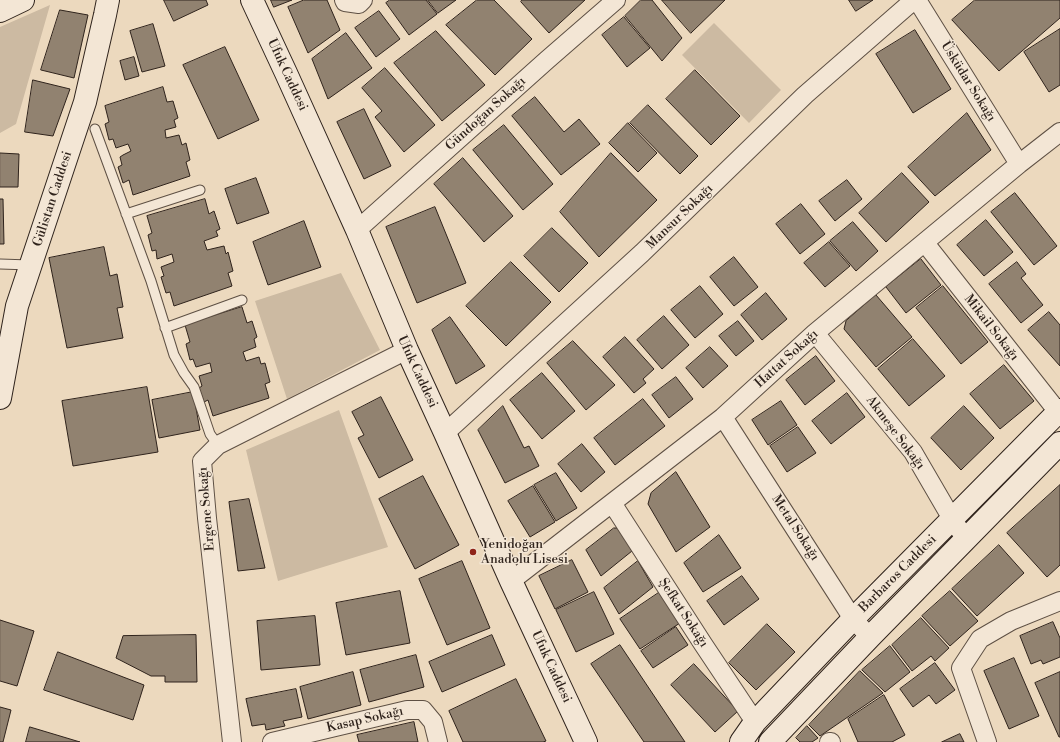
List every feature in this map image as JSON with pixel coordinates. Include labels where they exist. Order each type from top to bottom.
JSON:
[{"type":"street","points":[[0,11],[23,0]]},
{"type":"street","name":"Gülistan Caddesi","points":[[1,387],[17,306],[85,102],[108,0]]},
{"type":"street","name":"Ufuk Caddesi","points":[[252,0],[357,230],[407,350],[586,742]]},
{"type":"street","points":[[344,0],[345,2],[358,4],[363,0]]},
{"type":"street","name":"Gündoğan Sokağı","points":[[357,230],[616,0]]},
{"type":"street","name":"Mansur Sokağı","points":[[445,433],[642,253],[805,95],[914,0]]},
{"type":"street","name":"Üsküdar Sokağı","points":[[917,0],[1019,164]]},
{"type":"street","name":"Hattat Sokağı","points":[[511,580],[723,417],[815,333],[1019,164],[1060,132]]},
{"type":"street","name":"Mikail Sokağı","points":[[925,243],[1059,411]]},
{"type":"street","name":"Akmeşe Sokağı","points":[[815,333],[913,452],[952,519],[966,539]]},
{"type":"street","name":"Ergene Sokağı","points":[[232,742],[202,462],[218,445],[407,350]]},
{"type":"street","name":"Barbaros Caddesi","points":[[741,742],[755,722],[853,618],[1059,411]]},
{"type":"street","name":"Metal Sokağı","points":[[723,417],[853,618],[870,637]]},
{"type":"street","name":"Barbaros Caddesi","points":[[770,742],[870,637],[1060,443]]},
{"type":"street","name":"Şefkat Sokağı","points":[[612,503],[755,722]]},
{"type":"street","points":[[987,742],[961,668],[980,639],[1011,621],[1060,601]]},
{"type":"street","name":"Kasap Sokağı","points":[[272,742],[407,710],[423,710],[433,722],[438,742]]},
{"type":"lane","points":[[95,129],[151,281],[174,355],[194,387],[210,434],[218,445]]},
{"type":"lane","points":[[126,214],[200,190]]},
{"type":"lane","points":[[0,264],[30,265]]},
{"type":"lane","points":[[166,328],[242,300]]},
{"type":"shaded area","points":[[50,5],[16,124],[0,133],[0,27]]},
{"type":"shaded area","points":[[714,23],[781,90],[749,123],[682,55]]},
{"type":"shaded area","points":[[341,273],[380,350],[287,399],[255,301]]},
{"type":"shaded area","points":[[339,410],[388,547],[278,581],[246,450]]},
{"type":"building","points":[[164,0],[206,0],[208,5],[174,21]]},
{"type":"building","points":[[271,0],[292,0],[274,7]]},
{"type":"building","points":[[304,0],[327,0],[340,30],[308,53],[288,7]]},
{"type":"building","points":[[390,0],[426,0],[437,14],[409,35],[386,3]]},
{"type":"building","points":[[428,0],[456,0],[438,13]]},
{"type":"building","points":[[477,0],[494,0],[532,39],[495,75],[446,25]]},
{"type":"building","points":[[522,0],[585,0],[549,33],[521,2]]},
{"type":"building","points":[[641,0],[652,0],[682,38],[662,61],[625,16]]},
{"type":"building","points":[[662,0],[725,0],[691,33]]},
{"type":"building","points":[[849,0],[873,0],[856,11]]},
{"type":"building","points":[[975,0],[1060,0],[1060,18],[999,71],[952,20]]},
{"type":"building","points":[[60,10],[88,15],[74,78],[41,70]]},
{"type":"building","points":[[379,11],[400,39],[376,57],[355,28]]},
{"type":"building","points":[[624,17],[650,48],[627,67],[602,35]]},
{"type":"building","points":[[153,24],[165,66],[142,72],[130,31]]},
{"type":"building","points":[[1060,29],[1060,85],[1049,92],[1024,52]]},
{"type":"building","points":[[915,30],[951,89],[913,113],[876,54]]},
{"type":"building","points":[[436,31],[485,85],[442,121],[394,63]]},
{"type":"building","points":[[346,33],[372,68],[328,99],[312,59]]},
{"type":"building","points":[[225,47],[259,120],[218,139],[183,65]]},
{"type":"building","points":[[134,57],[139,76],[125,80],[120,61]]},
{"type":"building","points":[[385,68],[435,125],[404,152],[375,117],[382,111],[362,88]]},
{"type":"building","points":[[695,70],[740,116],[711,145],[666,99]]},
{"type":"building","points":[[33,80],[70,89],[53,136],[25,132]]},
{"type":"building","points":[[163,87],[167,102],[173,101],[178,118],[174,120],[176,127],[165,130],[166,138],[179,135],[182,145],[186,143],[190,160],[186,162],[190,176],[133,195],[129,180],[123,183],[118,167],[122,165],[120,157],[131,151],[128,144],[116,148],[113,139],[109,140],[105,124],[109,122],[105,106]]},
{"type":"building","points":[[535,97],[564,132],[579,119],[600,144],[561,175],[512,116]]},
{"type":"building","points":[[648,105],[698,156],[680,174],[630,123]]},
{"type":"building","points":[[364,109],[391,166],[364,179],[337,122]]},
{"type":"building","points":[[967,113],[991,150],[935,196],[908,167]]},
{"type":"building","points":[[628,123],[657,153],[638,172],[609,143]]},
{"type":"building","points":[[504,125],[553,184],[523,210],[473,150]]},
{"type":"building","points":[[0,153],[19,154],[18,187],[0,187]]},
{"type":"building","points":[[611,153],[657,200],[599,257],[560,212]]},
{"type":"building","points":[[463,158],[513,216],[484,242],[434,184]]},
{"type":"building","points":[[902,173],[929,202],[886,242],[859,213]]},
{"type":"building","points":[[256,178],[269,213],[237,224],[225,189]]},
{"type":"building","points":[[847,180],[862,199],[835,221],[819,201]]},
{"type":"building","points":[[1015,193],[1057,246],[1034,265],[991,212]]},
{"type":"building","points":[[0,199],[3,199],[4,244],[0,244]]},
{"type":"building","points":[[205,199],[209,214],[214,211],[220,229],[216,231],[218,236],[204,241],[207,250],[224,246],[226,254],[228,252],[233,271],[228,273],[232,286],[174,306],[170,292],[166,293],[161,277],[164,276],[161,267],[174,262],[172,254],[157,259],[156,250],[152,251],[148,235],[152,233],[147,216]]},
{"type":"building","points":[[801,204],[825,234],[800,254],[776,224]]},
{"type":"building","points":[[435,207],[466,283],[417,303],[386,227]]},
{"type":"building","points":[[986,220],[1013,252],[984,276],[957,245]]},
{"type":"building","points":[[304,221],[321,267],[268,285],[253,242]]},
{"type":"building","points":[[853,222],[878,251],[856,271],[830,241]]},
{"type":"building","points":[[552,228],[588,263],[559,292],[524,256]]},
{"type":"building","points":[[829,242],[850,266],[825,287],[804,263]]},
{"type":"building","points":[[104,247],[110,276],[117,274],[123,307],[117,308],[123,338],[67,348],[49,258]]},
{"type":"building","points":[[734,257],[758,287],[734,306],[710,277]]},
{"type":"building","points":[[921,259],[941,285],[906,313],[886,287]]},
{"type":"building","points":[[511,262],[551,302],[506,346],[466,306]]},
{"type":"building","points":[[1017,262],[1026,274],[1021,278],[1043,305],[1021,323],[989,284]]},
{"type":"building","points":[[700,286],[723,314],[695,338],[671,310]]},
{"type":"building","points":[[943,286],[988,342],[961,364],[916,308]]},
{"type":"building","points":[[766,293],[787,319],[762,340],[741,315]]},
{"type":"building","points":[[876,295],[912,337],[876,367],[844,329],[846,321]]},
{"type":"building","points":[[242,307],[247,323],[252,321],[257,337],[254,339],[256,347],[243,352],[246,361],[259,357],[261,364],[265,363],[270,382],[265,384],[269,398],[213,416],[208,400],[204,402],[199,388],[202,386],[199,376],[212,372],[210,363],[196,367],[193,359],[190,360],[186,344],[190,342],[185,325]]},
{"type":"building","points":[[1049,312],[1060,325],[1060,366],[1028,330]]},
{"type":"building","points":[[664,316],[689,345],[662,369],[637,340]]},
{"type":"building","points":[[450,317],[485,366],[456,384],[432,330]]},
{"type":"building","points":[[738,321],[754,341],[736,356],[719,336]]},
{"type":"building","points":[[625,337],[654,369],[643,379],[646,383],[634,393],[603,357]]},
{"type":"building","points":[[913,339],[945,376],[909,406],[878,369]]},
{"type":"building","points":[[573,341],[615,385],[586,410],[547,363]]},
{"type":"building","points":[[710,347],[728,366],[703,388],[686,368]]},
{"type":"building","points":[[816,356],[835,381],[805,405],[786,380]]},
{"type":"building","points":[[1004,365],[1034,401],[1000,429],[970,394]]},
{"type":"building","points":[[542,373],[575,411],[542,439],[510,400]]},
{"type":"building","points":[[676,377],[693,399],[669,418],[652,395]]},
{"type":"building","points":[[147,387],[158,452],[73,466],[62,401]]},
{"type":"building","points":[[193,392],[200,430],[159,438],[152,400]]},
{"type":"building","points":[[847,393],[865,417],[831,444],[812,421]]},
{"type":"building","points":[[381,397],[413,460],[379,478],[358,438],[364,435],[352,412]]},
{"type":"building","points":[[643,399],[665,426],[615,465],[594,438]]},
{"type":"building","points":[[781,401],[797,425],[768,445],[752,420]]},
{"type":"building","points":[[503,406],[524,448],[529,446],[539,466],[505,483],[478,430]]},
{"type":"building","points":[[964,406],[994,438],[961,470],[931,438]]},
{"type":"building","points":[[798,427],[816,453],[787,472],[770,446]]},
{"type":"building","points":[[582,444],[605,472],[581,492],[558,464]]},
{"type":"building","points":[[676,472],[710,527],[676,552],[648,504],[651,493]]},
{"type":"building","points":[[556,473],[577,508],[556,521],[534,485]]},
{"type":"building","points":[[423,476],[459,545],[415,569],[379,499]]},
{"type":"building","points":[[1060,485],[1060,565],[1047,577],[1007,533]]},
{"type":"building","points":[[533,486],[555,522],[530,537],[508,501]]},
{"type":"building","points":[[249,499],[265,568],[238,571],[229,502]]},
{"type":"building","points":[[614,528],[619,528],[632,551],[601,576],[586,550]]},
{"type":"building","points":[[719,535],[741,568],[703,592],[684,563]]},
{"type":"building","points":[[999,545],[1024,573],[977,616],[952,589]]},
{"type":"building","points":[[572,560],[588,592],[555,609],[539,576]]},
{"type":"building","points":[[462,561],[490,628],[447,645],[419,579]]},
{"type":"building","points":[[638,561],[653,587],[619,614],[604,588]]},
{"type":"building","points":[[742,576],[759,599],[724,625],[707,601]]},
{"type":"building","points":[[400,591],[410,643],[346,655],[336,603]]},
{"type":"building","points":[[950,591],[978,621],[950,646],[922,616]]},
{"type":"building","points":[[594,592],[614,634],[576,652],[556,610]]},
{"type":"building","points":[[660,592],[680,623],[640,649],[620,619]]},
{"type":"building","points":[[315,616],[320,665],[261,670],[257,621]]},
{"type":"building","points":[[921,618],[949,648],[935,661],[931,656],[912,671],[892,645]]},
{"type":"building","points":[[0,620],[34,631],[17,686],[0,681]]},
{"type":"building","points":[[1053,622],[1060,638],[1060,657],[1043,664],[1041,660],[1031,664],[1020,636]]},
{"type":"building","points":[[767,624],[795,652],[756,690],[729,663]]},
{"type":"building","points":[[676,627],[688,645],[653,668],[641,651]]},
{"type":"building","points":[[196,635],[197,682],[165,682],[165,676],[151,676],[116,658],[123,636]]},
{"type":"building","points":[[492,635],[505,665],[442,692],[429,662]]},
{"type":"building","points":[[620,645],[685,742],[644,742],[591,664]]},
{"type":"building","points":[[890,646],[910,672],[885,692],[862,670]]},
{"type":"building","points":[[58,652],[144,685],[133,720],[44,690]]},
{"type":"building","points":[[416,655],[424,687],[369,702],[360,670]]},
{"type":"building","points":[[1014,658],[1039,716],[1009,729],[984,671]]},
{"type":"building","points":[[935,663],[955,690],[936,704],[929,695],[913,707],[900,689]]},
{"type":"building","points":[[694,664],[738,711],[715,732],[671,685]]},
{"type":"building","points":[[860,671],[883,693],[820,736],[809,725]]},
{"type":"building","points":[[353,672],[361,705],[308,719],[300,687]]},
{"type":"building","points":[[1060,672],[1060,737],[1059,737],[1035,683]]},
{"type":"building","points":[[516,679],[546,741],[463,742],[449,711]]},
{"type":"building","points":[[296,689],[302,717],[283,721],[285,726],[266,730],[265,724],[252,726],[246,699]]},
{"type":"building","points":[[884,695],[905,735],[892,742],[858,742],[848,719]]},
{"type":"building","points":[[0,707],[11,710],[3,742],[0,742]]},
{"type":"building","points":[[414,722],[418,742],[359,742],[357,735]]},
{"type":"building","points":[[807,726],[818,738],[812,742],[800,742],[796,738]]},
{"type":"building","points":[[30,727],[80,742],[26,742]]},
{"type":"building","points":[[960,734],[964,742],[942,742]]},
{"type":"place","name":"Yenidoğan Anadolu Lisesi","points":[[473,552]]}]
